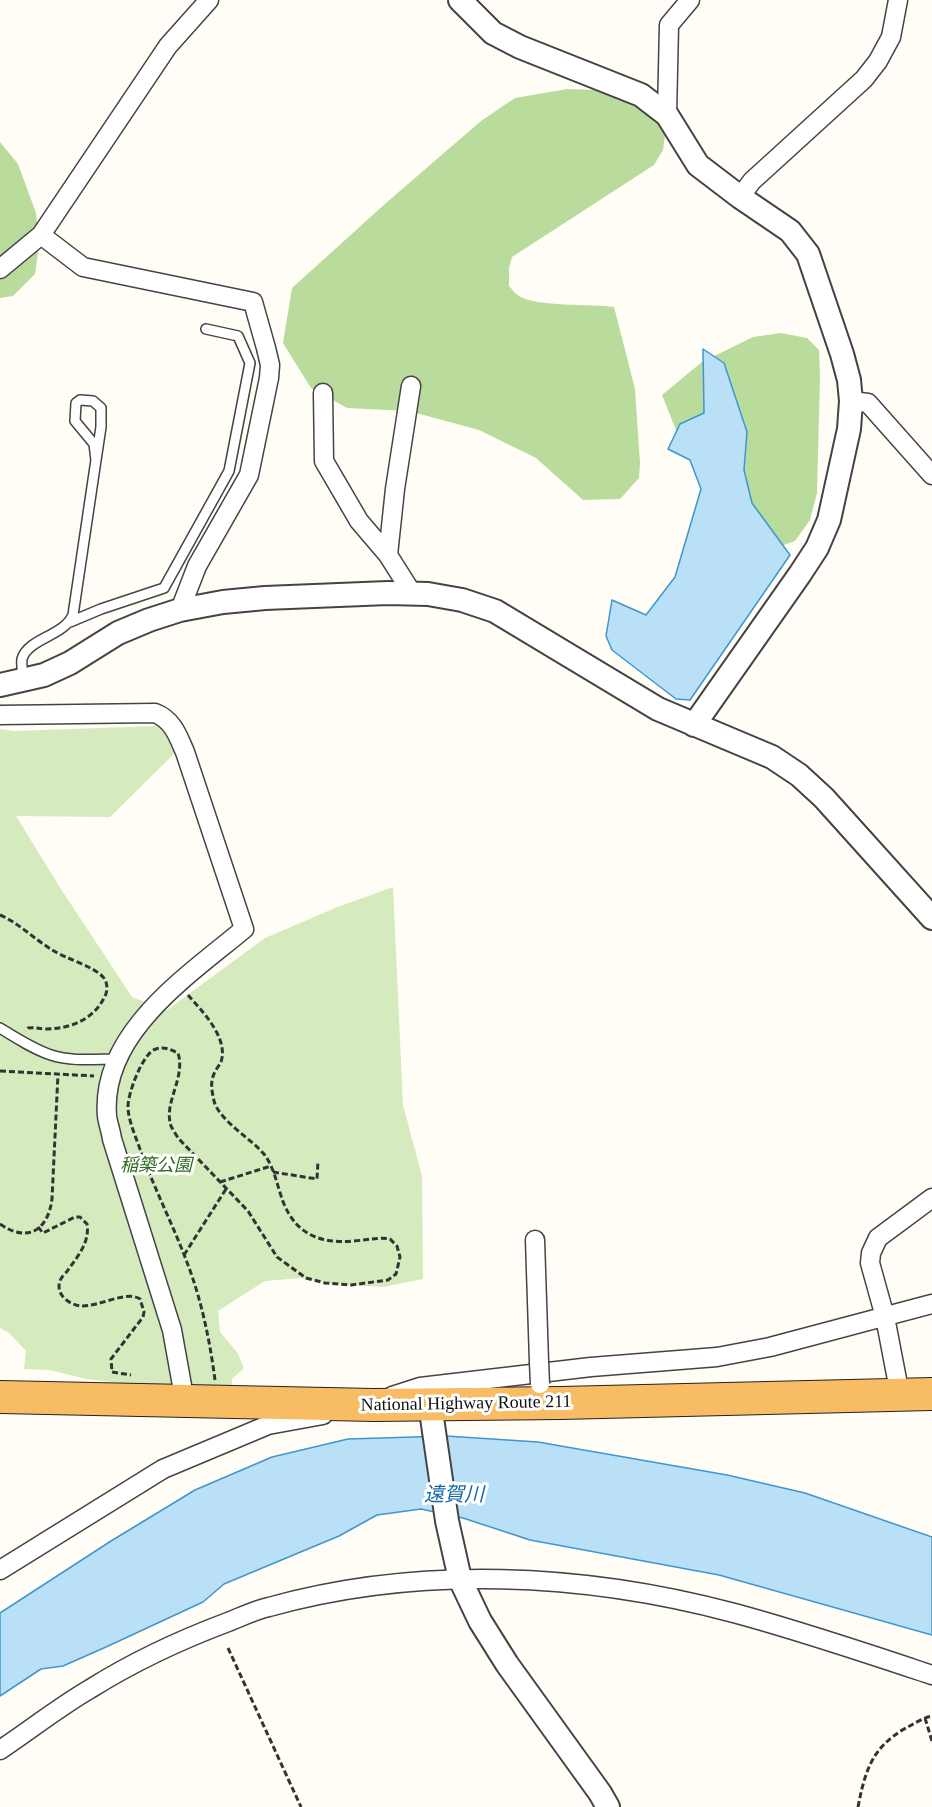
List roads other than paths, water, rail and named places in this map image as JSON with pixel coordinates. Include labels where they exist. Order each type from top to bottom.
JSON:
[{"type":"highway","name":"National Highway Route 211","points":[[0,1397],[374,1405],[430,1410],[540,1393],[561,1403],[932,1394]]},
{"type":"street","points":[[0,269],[41,235],[168,46],[209,0]]},
{"type":"street","points":[[460,0],[493,33],[520,47],[640,95],[667,115],[698,165],[790,231],[807,254],[842,354],[849,380],[851,401],[849,429],[829,520],[817,548],[694,725]]},
{"type":"street","points":[[667,115],[669,25],[690,0]]},
{"type":"street","points":[[740,197],[752,181],[864,79],[878,61],[891,37],[898,0]]},
{"type":"street","points":[[41,235],[83,267],[253,302],[270,365],[249,475],[198,566],[180,610]]},
{"type":"street","points":[[388,555],[395,489],[411,386]]},
{"type":"street","points":[[323,393],[324,461],[358,521],[388,555],[412,593]]},
{"type":"street","points":[[851,401],[868,404],[932,475]]},
{"type":"street","points":[[0,685],[23,682],[44,675],[70,663],[118,633],[149,620],[180,610],[223,602],[265,598],[412,593],[462,600],[495,611],[658,709],[772,757],[799,774],[824,798],[932,918]]},
{"type":"street","points":[[0,715],[155,713],[165,717],[176,730],[185,752],[244,929],[166,994],[132,1032],[111,1078],[107,1100],[107,1117],[172,1330],[185,1402]]},
{"type":"street","points":[[900,1395],[885,1317],[870,1263],[871,1253],[878,1238],[932,1198]]},
{"type":"street","points":[[535,1240],[540,1393]]},
{"type":"street","points":[[0,1570],[163,1469],[268,1425],[374,1405],[390,1396],[420,1387],[717,1357],[770,1347],[932,1304]]},
{"type":"street","points":[[430,1410],[447,1521],[460,1579],[480,1621],[507,1664],[608,1807]]},
{"type":"street","points":[[0,1750],[89,1689],[144,1659],[267,1607],[351,1588],[460,1579],[556,1581],[671,1599],[753,1618],[932,1674]]},
{"type":"lane","points":[[23,682],[22,659],[26,651],[70,622],[164,588],[229,471],[250,363],[238,336],[206,329]]},
{"type":"lane","points":[[70,622],[74,615],[101,427],[101,408],[93,401],[80,400],[76,404],[75,421],[94,444],[96,460]]},
{"type":"lane","points":[[0,1028],[51,1055],[118,1059]]},
{"type":"water","points":[[703,349],[724,363],[747,432],[744,470],[752,503],[790,555],[690,700],[676,699],[612,650],[606,636],[612,600],[646,615],[675,577],[701,489],[690,460],[668,449],[680,424],[704,413]]},
{"type":"water","name":"遠賀川","points":[[446,1436],[538,1442],[727,1475],[805,1493],[932,1537],[932,1635],[719,1575],[530,1540],[463,1518],[421,1509],[377,1515],[339,1536],[224,1584],[203,1602],[106,1647],[63,1666],[41,1669],[0,1696],[0,1613],[195,1490],[272,1457],[348,1439]]},
{"type":"park label","name":"稲築公園","points":[[156,1166]]}]
